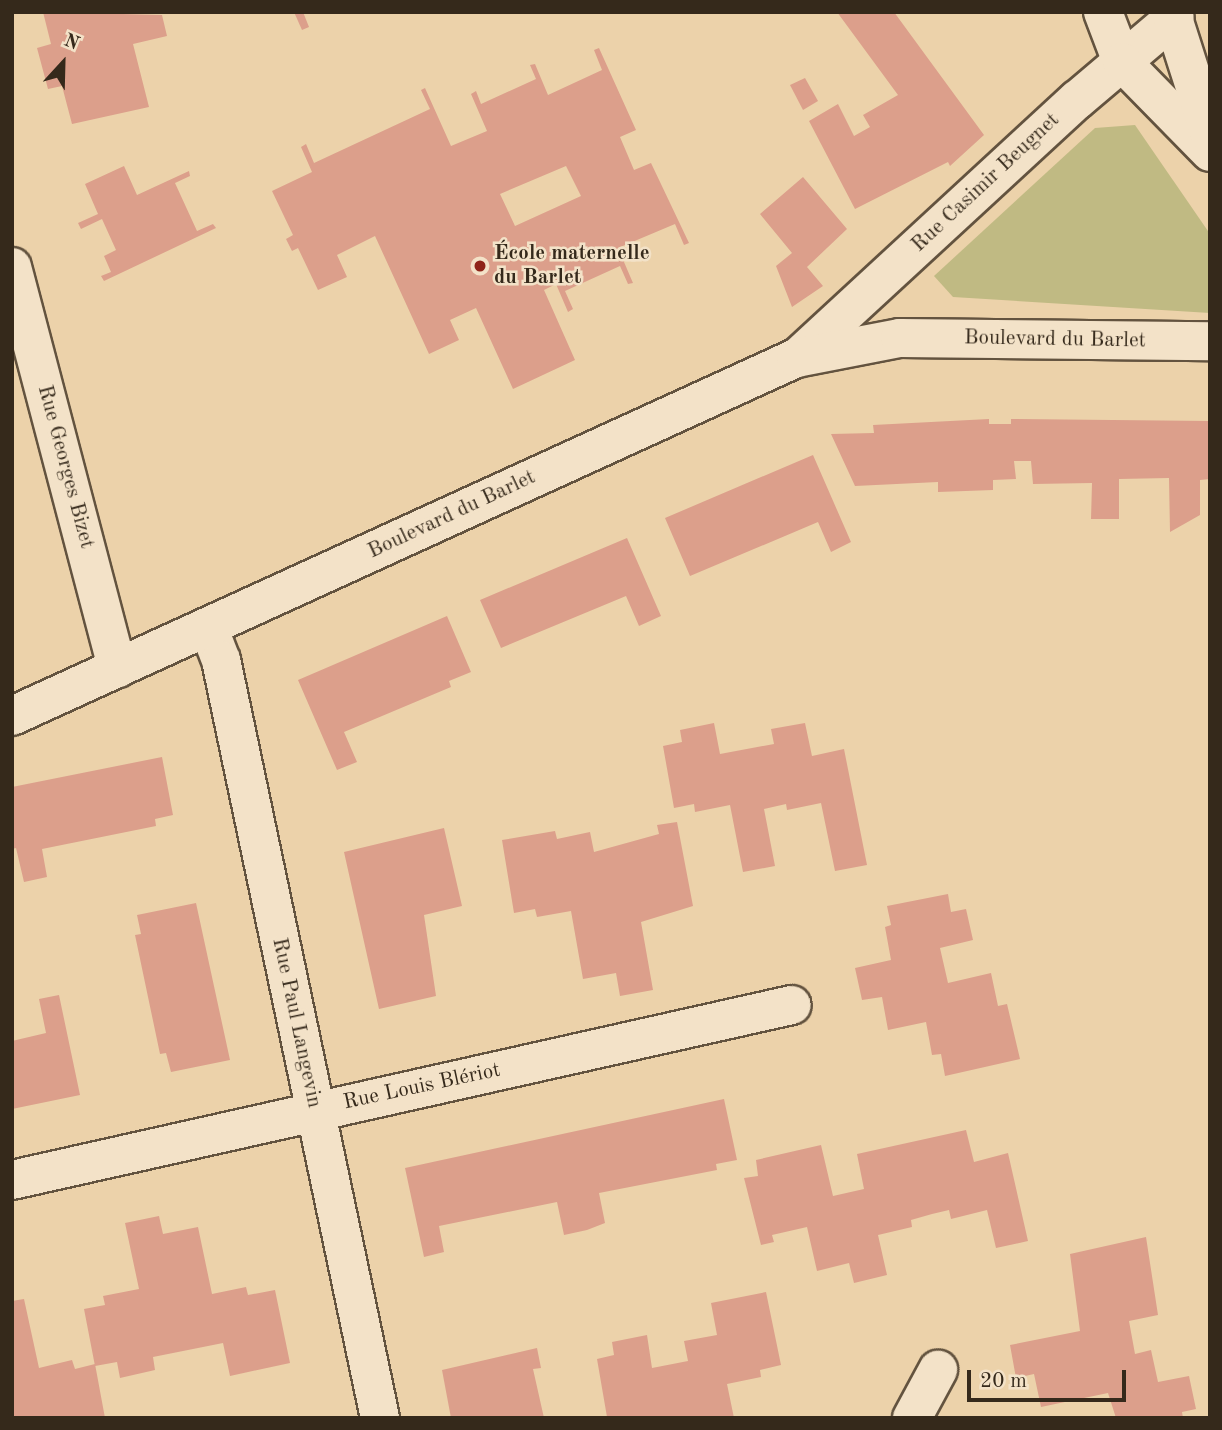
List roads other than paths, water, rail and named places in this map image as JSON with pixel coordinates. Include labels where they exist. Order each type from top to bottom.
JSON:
[{"type":"street","points":[[1103,12],[1122,62],[1210,152]]},
{"type":"street","points":[[1175,14],[1210,134]]},
{"type":"street","name":"Rue Casimir Beugnet","points":[[796,358],[1175,14]]},
{"type":"street","name":"Rue Georges Bizet","points":[[12,267],[117,668]]},
{"type":"street","points":[[872,288],[900,338]]},
{"type":"street","name":"Boulevard du Barlet","points":[[12,716],[209,629],[796,358],[900,338],[1210,341]]},
{"type":"street","name":"Rue Paul Langevin","points":[[209,629],[221,660],[380,1418]]},
{"type":"street","name":"Rue Louis Blériot","points":[[12,1180],[314,1110],[792,1005]]},
{"type":"street","points":[[912,1418],[938,1370]]},
{"type":"place","name":"École maternelle du Barlet","points":[[480,266]]}]
